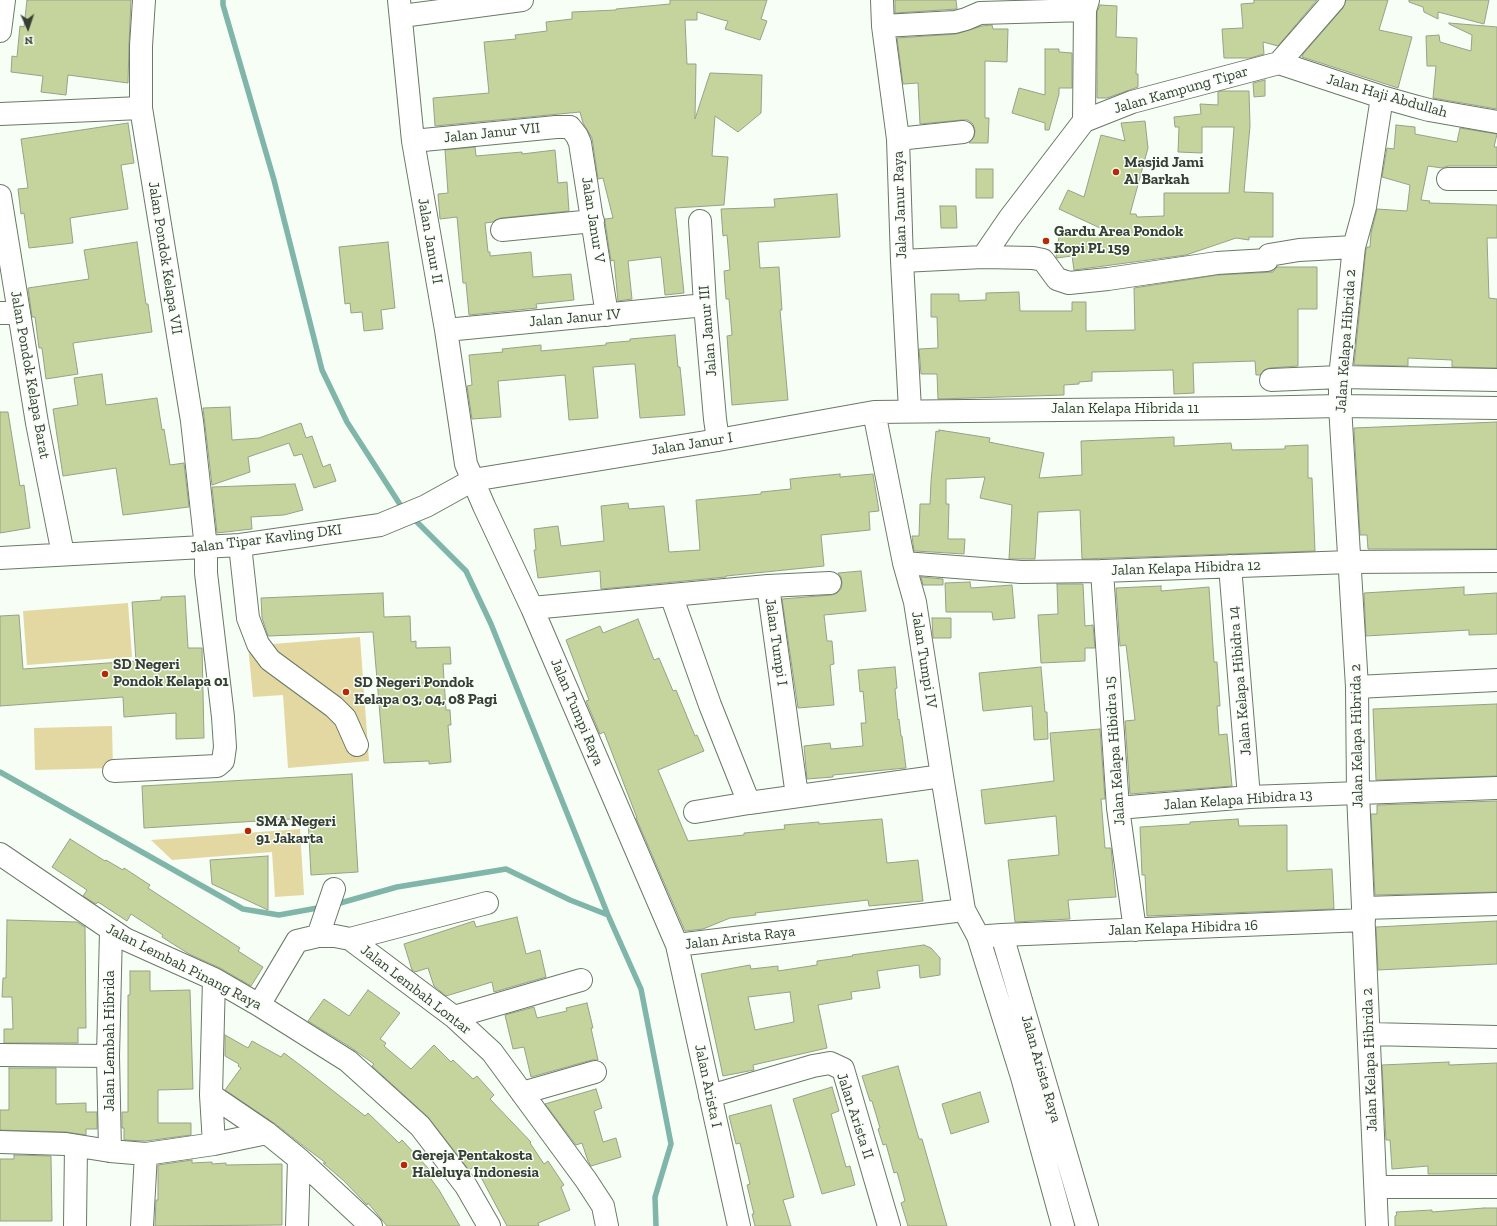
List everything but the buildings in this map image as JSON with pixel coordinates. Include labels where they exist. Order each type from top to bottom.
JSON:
[{"type":"street","points":[[1,25],[4,0]]},
{"type":"street","name":"Jalan Pondok Kelapa VII","points":[[114,771],[217,766],[223,761],[225,747],[223,717],[206,573],[206,548],[192,421],[142,108],[141,46],[144,0]]},
{"type":"street","points":[[400,8],[522,0]]},
{"type":"street","name":"Jalan Janur Raya","points":[[882,0],[883,26],[898,139],[902,261],[910,410]]},
{"type":"street","points":[[1279,63],[1334,0]]},
{"type":"street","points":[[883,26],[955,22],[966,20],[980,13],[1087,5],[1084,121],[1009,219],[983,257]]},
{"type":"street","name":"Jalan Janur II","points":[[400,8],[413,141],[446,330],[466,464],[473,480]]},
{"type":"street","name":"Jalan Haji Abdullah","points":[[1279,63],[1382,97],[1429,110],[1497,122]]},
{"type":"street","name":"Jalan Kampung Tipar","points":[[1084,121],[1132,102],[1279,63]]},
{"type":"street","name":"Jalan Kelapa Hibrida 2","points":[[1377,1226],[1358,793],[1357,687],[1340,406],[1340,377],[1354,247],[1365,207],[1382,97]]},
{"type":"street","points":[[0,114],[142,108]]},
{"type":"street","name":"Jalan Janur VII","points":[[413,141],[556,127],[570,128]]},
{"type":"street","name":"Jalan Janur V","points":[[570,128],[577,136],[580,143],[607,315]]},
{"type":"street","points":[[898,139],[963,132]]},
{"type":"street","points":[[1448,179],[1497,179]]},
{"type":"street","name":"Jalan Pondok Kelapa Barat","points":[[0,196],[9,313],[38,423],[63,554]]},
{"type":"street","points":[[502,230],[593,221]]},
{"type":"street","name":"Jalan Janur III","points":[[700,221],[705,305],[718,440]]},
{"type":"street","points":[[902,261],[983,257],[1033,258],[1043,260],[1058,278],[1069,283],[1108,279],[1217,263],[1267,260],[1269,255],[1298,250],[1354,247]]},
{"type":"street","name":"Jalan Janur IV","points":[[446,330],[705,305]]},
{"type":"street","points":[[1271,380],[1340,377],[1497,380]]},
{"type":"street","name":"Jalan Kelapa Hibrida 11","points":[[910,410],[1340,406],[1497,408]]},
{"type":"street","name":"Jalan Janur I","points":[[473,480],[718,440],[874,412],[910,410]]},
{"type":"street","name":"Jalan Tumpi IV","points":[[874,412],[904,564],[915,602],[964,910]]},
{"type":"street","name":"Jalan Tipar Kavling DKI","points":[[0,558],[206,548],[240,545],[380,525],[426,506],[473,480]]},
{"type":"street","name":"Jalan Tumpi Raya","points":[[473,480],[532,608],[677,945]]},
{"type":"street","points":[[240,545],[248,618],[258,644],[270,660],[334,707],[345,718],[357,745]]},
{"type":"street","name":"Jalan Kelapa Hibidra 12","points":[[904,564],[1021,572],[1102,571],[1350,562],[1497,561]]},
{"type":"street","name":"Jalan Kelapa Hibidra 14","points":[[1230,566],[1249,797]]},
{"type":"street","name":"Jalan Kelapa Hibidra 15","points":[[1102,571],[1118,808],[1135,930]]},
{"type":"street","points":[[768,586],[830,582]]},
{"type":"street","name":"Jalan Tumpi I","points":[[532,608],[768,586],[797,796]]},
{"type":"street","points":[[671,595],[710,705],[749,804]]},
{"type":"street","points":[[1357,687],[1497,680]]},
{"type":"street","points":[[695,812],[942,776]]},
{"type":"street","name":"Jalan Kelapa Hibidra 13","points":[[1118,808],[1249,797],[1497,788]]},
{"type":"street","name":"Jalan Lembah Pinang Raya","points":[[0,854],[111,931],[125,939],[214,979],[259,1005],[348,1061],[420,1126],[466,1186],[489,1226]]},
{"type":"street","points":[[322,927],[334,890]]},
{"type":"street","points":[[350,939],[487,903]]},
{"type":"street","name":"Jalan Kelapa Hibidra 16","points":[[1002,935],[1135,930],[1497,904]]},
{"type":"street","name":"Jalan Arista Raya","points":[[677,945],[964,910],[978,936],[1022,1077],[1063,1226]]},
{"type":"street","name":"Jalan Lembah Lontar","points":[[259,1005],[297,942],[322,927],[335,936],[350,939],[454,1017],[492,1052],[586,1180],[603,1206],[607,1226]]},
{"type":"street","name":"Jalan Lembah Hibrida","points":[[110,1151],[108,1056],[111,931]]},
{"type":"street","points":[[978,936],[1002,935]]},
{"type":"street","name":"Jalan Arista Raya","points":[[1002,935],[1087,1226]]},
{"type":"street","name":"Jalan Arista I","points":[[677,945],[739,1226]]},
{"type":"street","points":[[214,979],[211,1096],[214,1144]]},
{"type":"street","points":[[454,1017],[581,980]]},
{"type":"street","points":[[1369,1034],[1497,1037]]},
{"type":"street","points":[[0,1055],[108,1056]]},
{"type":"street","name":"Jalan Arista II","points":[[710,1096],[813,1066],[830,1063],[843,1069],[888,1226]]},
{"type":"street","points":[[522,1093],[595,1072]]},
{"type":"street","points":[[211,1096],[267,1133],[299,1159],[371,1226]]},
{"type":"street","points":[[0,1142],[66,1144],[110,1151],[146,1154],[214,1144],[267,1133]]},
{"type":"street","points":[[75,1226],[76,1146]]},
{"type":"street","points":[[142,1226],[146,1154]]},
{"type":"street","points":[[297,1226],[299,1159]]},
{"type":"street","points":[[1376,1187],[1497,1187]]},
{"type":"shaded area","points":[[128,603],[132,657],[27,665],[23,611]]},
{"type":"shaded area","points":[[360,637],[369,761],[288,768],[283,695],[253,697],[248,646]]},
{"type":"shaded area","points":[[112,726],[113,768],[35,770],[34,728]]},
{"type":"shaded area","points":[[300,829],[304,895],[275,897],[272,852],[172,860],[151,840]]},
{"type":"waterway","points":[[223,0],[223,5],[274,180],[322,370],[347,422],[405,510]]},
{"type":"waterway","points":[[412,517],[466,571],[491,624],[608,915]]},
{"type":"waterway","points":[[0,772],[243,909],[279,915],[323,907]]},
{"type":"waterway","points":[[333,905],[397,887],[506,869],[570,900],[608,915],[641,989],[671,1144],[655,1197],[656,1226]]},
{"type":"place","name":"Masjid Jami Al Barkah","points":[[1116,172]]},
{"type":"place","name":"Gardu Area Pondok Kopi PL 159","points":[[1046,241]]},
{"type":"place","name":"SD Negeri Pondok Kelapa 01","points":[[105,674]]},
{"type":"place","name":"SD Negeri Pondok Kelapa 03, 04, 08 Pagi","points":[[346,692]]},
{"type":"place","name":"SMA Negeri 91 Jakarta","points":[[248,831]]},
{"type":"place","name":"Gereja Pentakosta Haleluya Indonesia","points":[[404,1165]]}]
